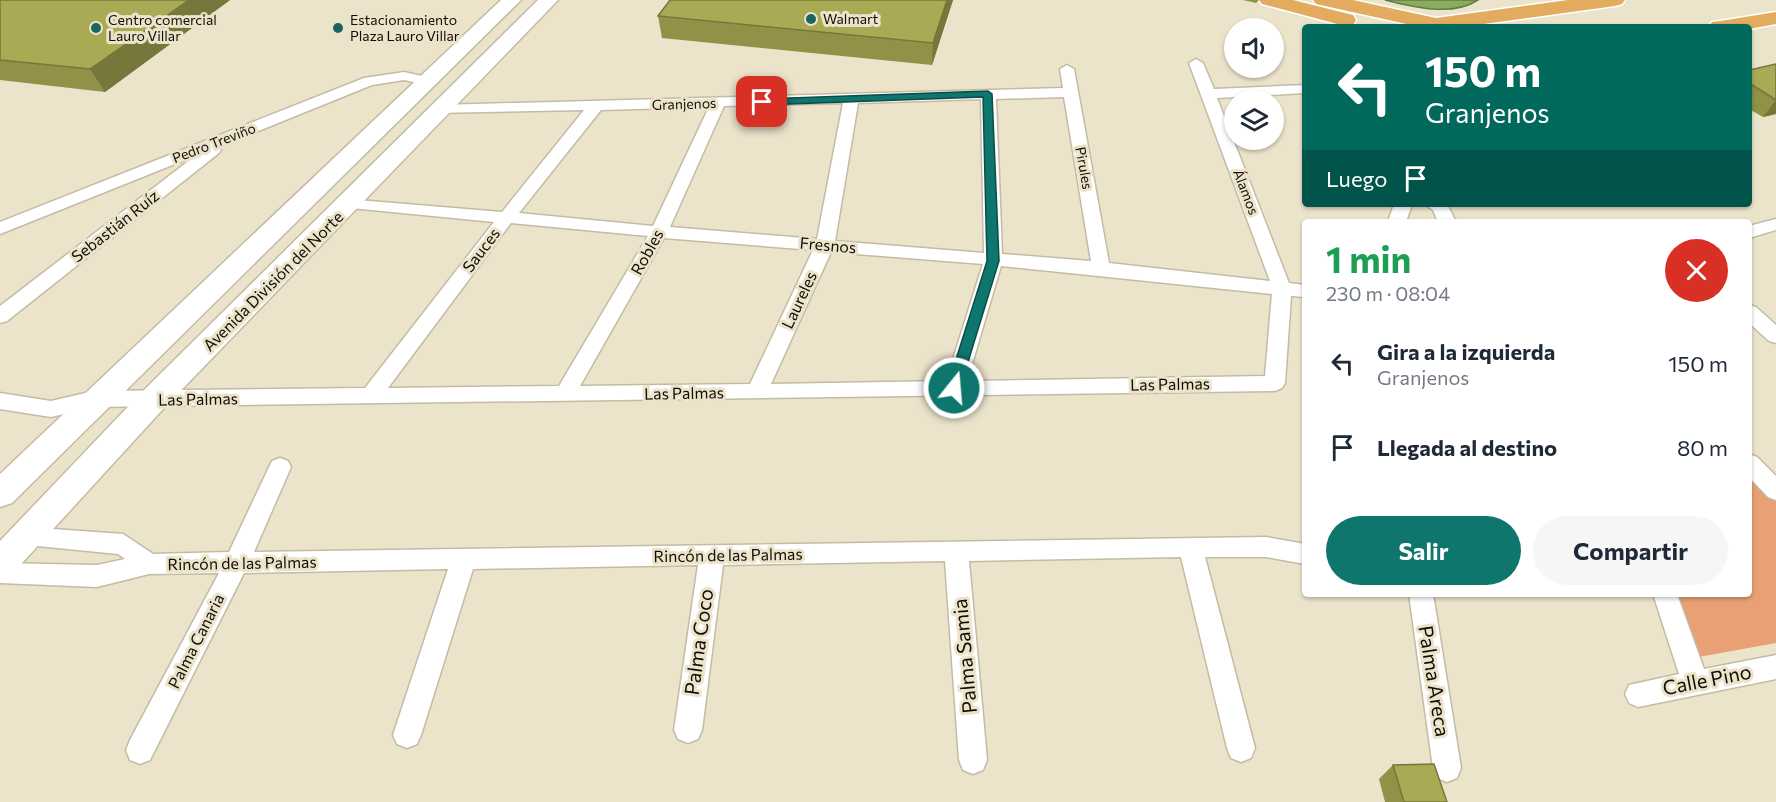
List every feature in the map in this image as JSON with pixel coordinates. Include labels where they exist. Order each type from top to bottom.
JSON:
[{"type":"highway","points":[[1269,0],[1360,24]]},
{"type":"highway","points":[[1323,0],[1421,24]]},
{"type":"highway","points":[[1443,24],[1615,0]]},
{"type":"highway","points":[[1739,24],[1776,18]]},
{"type":"main road","name":"Avenida División del Norte","points":[[0,494],[94,399],[431,82],[512,0]]},
{"type":"main road","name":"Avenida División del Norte","points":[[0,564],[153,400],[351,203],[549,0]]},
{"type":"main road","points":[[449,63],[482,68]]},
{"type":"street","name":"Álamos","points":[[1196,63],[1282,288]]},
{"type":"street","name":"Pirules","points":[[1067,69],[1101,268]]},
{"type":"street","name":"Pedro Treviño","points":[[0,228],[369,81],[404,76],[431,82]]},
{"type":"street","points":[[1209,94],[1302,89]]},
{"type":"street","name":"Granjenos","points":[[440,110],[1071,92]]},
{"type":"street","points":[[954,388],[993,261],[988,94]]},
{"type":"street","name":"Laureles","points":[[757,392],[825,244],[850,99]]},
{"type":"street","name":"Robles","points":[[565,394],[659,232],[718,103]]},
{"type":"street","name":"Sauces","points":[[371,396],[506,218],[595,107]]},
{"type":"street","name":"Sebastián Ruíz","points":[[0,316],[230,137]]},
{"type":"street","name":"Fresnos","points":[[351,203],[659,232],[825,244],[993,261],[1101,268],[1302,291]]},
{"type":"street","points":[[1752,231],[1776,224]]},
{"type":"street","name":"Las Palmas","points":[[0,401],[51,409],[94,399],[757,392],[1275,383],[1282,288]]},
{"type":"street","points":[[1752,315],[1776,336]]},
{"type":"street","points":[[1752,466],[1776,491]]},
{"type":"street","name":"Palma Canaria","points":[[140,750],[237,562],[280,467]]},
{"type":"street","points":[[25,537],[123,544],[149,564]]},
{"type":"street","points":[[1190,547],[1241,748]]},
{"type":"street","name":"Rincón de las Palmas","points":[[0,573],[97,576],[149,564],[463,561],[712,554],[1190,547],[1266,547],[1302,553]]},
{"type":"street","name":"Palma Samia","points":[[956,552],[973,760]]},
{"type":"street","name":"Palma Coco","points":[[688,730],[712,554]]},
{"type":"street","points":[[407,735],[463,561]]},
{"type":"street","name":"Palma Areca","points":[[1421,597],[1447,768]]},
{"type":"street","points":[[1666,597],[1695,682]]},
{"type":"street","name":"Calle Pino","points":[[1638,694],[1776,667]]},
{"type":"shaded area","points":[[1385,0],[1478,0],[1456,8],[1432,9]]},
{"type":"shaded area","points":[[1752,466],[1776,491],[1776,643],[1693,658],[1672,597],[1752,597]]},
{"type":"building","name":"Centro comercial Lauro Villar","points":[[0,0],[189,0],[90,69],[0,60]]},
{"type":"building","points":[[670,0],[947,0],[933,43],[658,16]]},
{"type":"building","points":[[1776,64],[1776,100],[1752,85],[1752,69]]},
{"type":"building","points":[[1434,764],[1447,802],[1404,802],[1393,765]]},
{"type":"place","name":"Walmart","points":[[811,19]]},
{"type":"place","name":"Centro comercial Lauro Villar","points":[[96,28]]},
{"type":"place","name":"Estacionamiento Plaza Lauro Villar","points":[[338,28]]},
{"type":"route","points":[[762,102],[988,94],[993,261],[954,388]]}]
